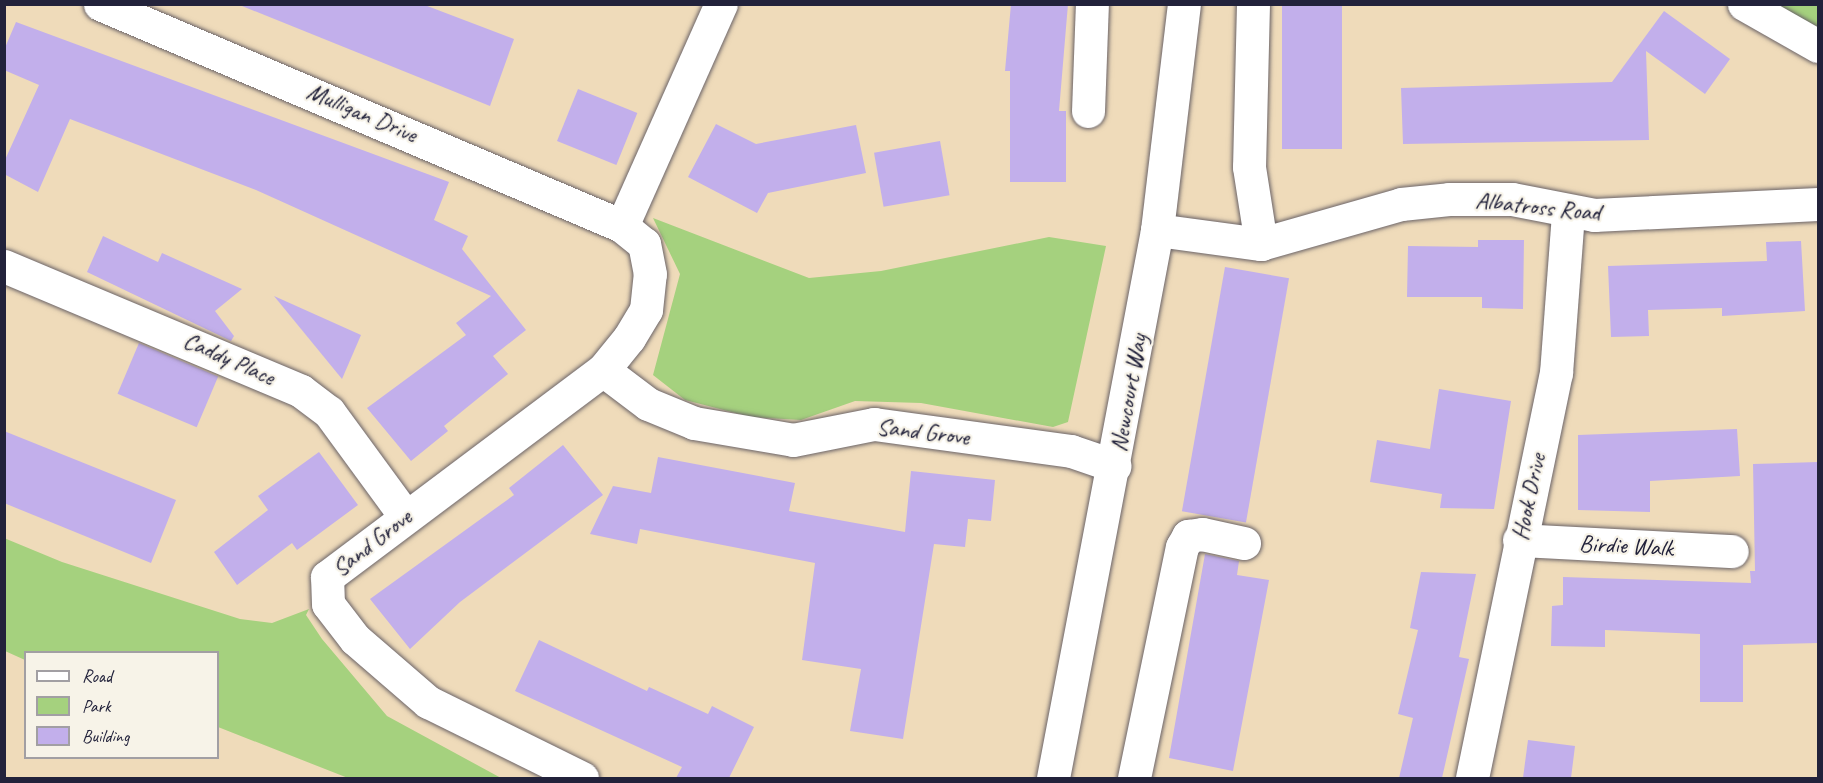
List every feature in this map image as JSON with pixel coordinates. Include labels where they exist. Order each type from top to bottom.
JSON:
[{"type":"street","name":"Mulligan Drive","points":[[100,4],[622,226]]},
{"type":"street","points":[[622,226],[722,4]]},
{"type":"street","points":[[1088,111],[1092,4]]},
{"type":"street","name":"Newcourt Way","points":[[1053,778],[1116,466],[1157,230],[1184,4]]},
{"type":"street","points":[[1253,4],[1249,166],[1261,244]]},
{"type":"street","points":[[1744,4],[1818,46]]},
{"type":"street","name":"Albatross Road","points":[[1157,230],[1261,244],[1401,204],[1449,199],[1512,199],[1568,213],[1818,204]]},
{"type":"street","name":"Hook Drive","points":[[1472,778],[1519,540],[1556,373],[1568,213]]},
{"type":"street","name":"Sand Grove","points":[[582,778],[428,702],[354,639],[328,604],[327,577],[405,516],[603,370],[646,310],[650,273],[644,244],[622,226]]},
{"type":"street","name":"Caddy Place","points":[[4,266],[301,391],[329,412],[405,516]]},
{"type":"street","name":"Sand Grove","points":[[603,370],[648,404],[694,423],[794,440],[874,424],[1071,451],[1116,466]]},
{"type":"street","points":[[1134,778],[1182,547],[1188,536],[1202,534],[1244,543]]},
{"type":"street","name":"Birdie Walk","points":[[1519,540],[1732,551]]},
{"type":"green space","points":[[1777,5],[1818,5],[1818,30]]},
{"type":"green space","points":[[653,218],[809,278],[881,271],[1049,237],[1106,246],[1068,422],[1053,427],[921,403],[855,401],[801,420],[751,417],[685,400],[653,375],[680,274]]},
{"type":"green space","points":[[4,538],[62,562],[240,619],[272,623],[309,609],[306,615],[322,639],[387,716],[501,778],[348,778],[219,727],[219,651],[24,651],[24,660],[5,651]]},
{"type":"building","points":[[422,4],[514,39],[490,106],[242,6]]},
{"type":"building","points":[[1011,4],[1068,4],[1059,111],[1066,111],[1066,182],[1010,182],[1010,71],[1005,71]]},
{"type":"building","points":[[1282,4],[1342,4],[1342,149],[1282,149]]},
{"type":"building","points":[[1664,11],[1730,59],[1705,94],[1646,51],[1649,140],[1403,144],[1401,88],[1612,82]]},
{"type":"building","points":[[16,22],[449,182],[434,220],[468,236],[462,249],[526,330],[493,356],[508,374],[444,426],[448,431],[411,461],[367,408],[466,335],[456,323],[491,296],[256,190],[70,119],[38,192],[4,174],[4,162],[39,85],[4,70],[4,50]]},
{"type":"building","points":[[578,89],[637,113],[616,165],[557,141]]},
{"type":"building","points":[[716,124],[756,144],[856,125],[866,173],[768,193],[757,213],[688,177]]},
{"type":"building","points":[[940,141],[950,195],[884,207],[874,153]]},
{"type":"building","points":[[103,236],[158,262],[162,253],[242,289],[215,311],[234,336],[231,341],[87,272]]},
{"type":"building","points":[[1478,240],[1524,240],[1523,309],[1482,308],[1482,297],[1407,297],[1408,246],[1478,247]]},
{"type":"building","points":[[1801,241],[1805,311],[1722,316],[1722,308],[1648,310],[1649,336],[1611,337],[1608,266],[1767,261],[1766,242]]},
{"type":"building","points":[[1225,267],[1289,278],[1246,523],[1182,511]]},
{"type":"building","points":[[274,296],[361,335],[342,379]]},
{"type":"building","points":[[139,343],[218,377],[197,427],[118,394]]},
{"type":"building","points":[[1439,389],[1511,401],[1494,509],[1440,508],[1442,494],[1370,482],[1377,440],[1430,449]]},
{"type":"building","points":[[1737,429],[1740,476],[1650,481],[1650,512],[1578,510],[1578,435]]},
{"type":"building","points":[[4,431],[176,500],[151,563],[4,503]]},
{"type":"building","points":[[563,445],[603,495],[460,602],[410,649],[370,599],[514,495],[509,488]]},
{"type":"building","points":[[319,452],[358,505],[297,550],[292,543],[237,585],[214,552],[268,510],[258,496]]},
{"type":"building","points":[[658,457],[795,483],[789,511],[905,532],[911,471],[995,480],[991,521],[968,519],[965,547],[934,544],[903,739],[850,731],[861,669],[802,660],[815,563],[640,529],[637,544],[590,534],[613,486],[651,493]]},
{"type":"building","points":[[1818,462],[1818,643],[1743,645],[1743,702],[1700,702],[1700,634],[1605,630],[1605,647],[1551,646],[1552,606],[1563,605],[1563,577],[1751,583],[1750,571],[1755,571],[1753,464]]},
{"type":"building","points":[[1205,554],[1239,561],[1237,575],[1269,580],[1233,771],[1169,758]]},
{"type":"building","points":[[1421,572],[1476,574],[1459,657],[1469,659],[1442,778],[1399,778],[1413,718],[1398,714],[1418,630],[1410,628]]},
{"type":"building","points":[[539,640],[647,691],[649,687],[708,714],[712,706],[754,727],[729,778],[676,778],[682,767],[515,691]]},
{"type":"building","points":[[1528,740],[1575,746],[1571,778],[1523,778]]}]
